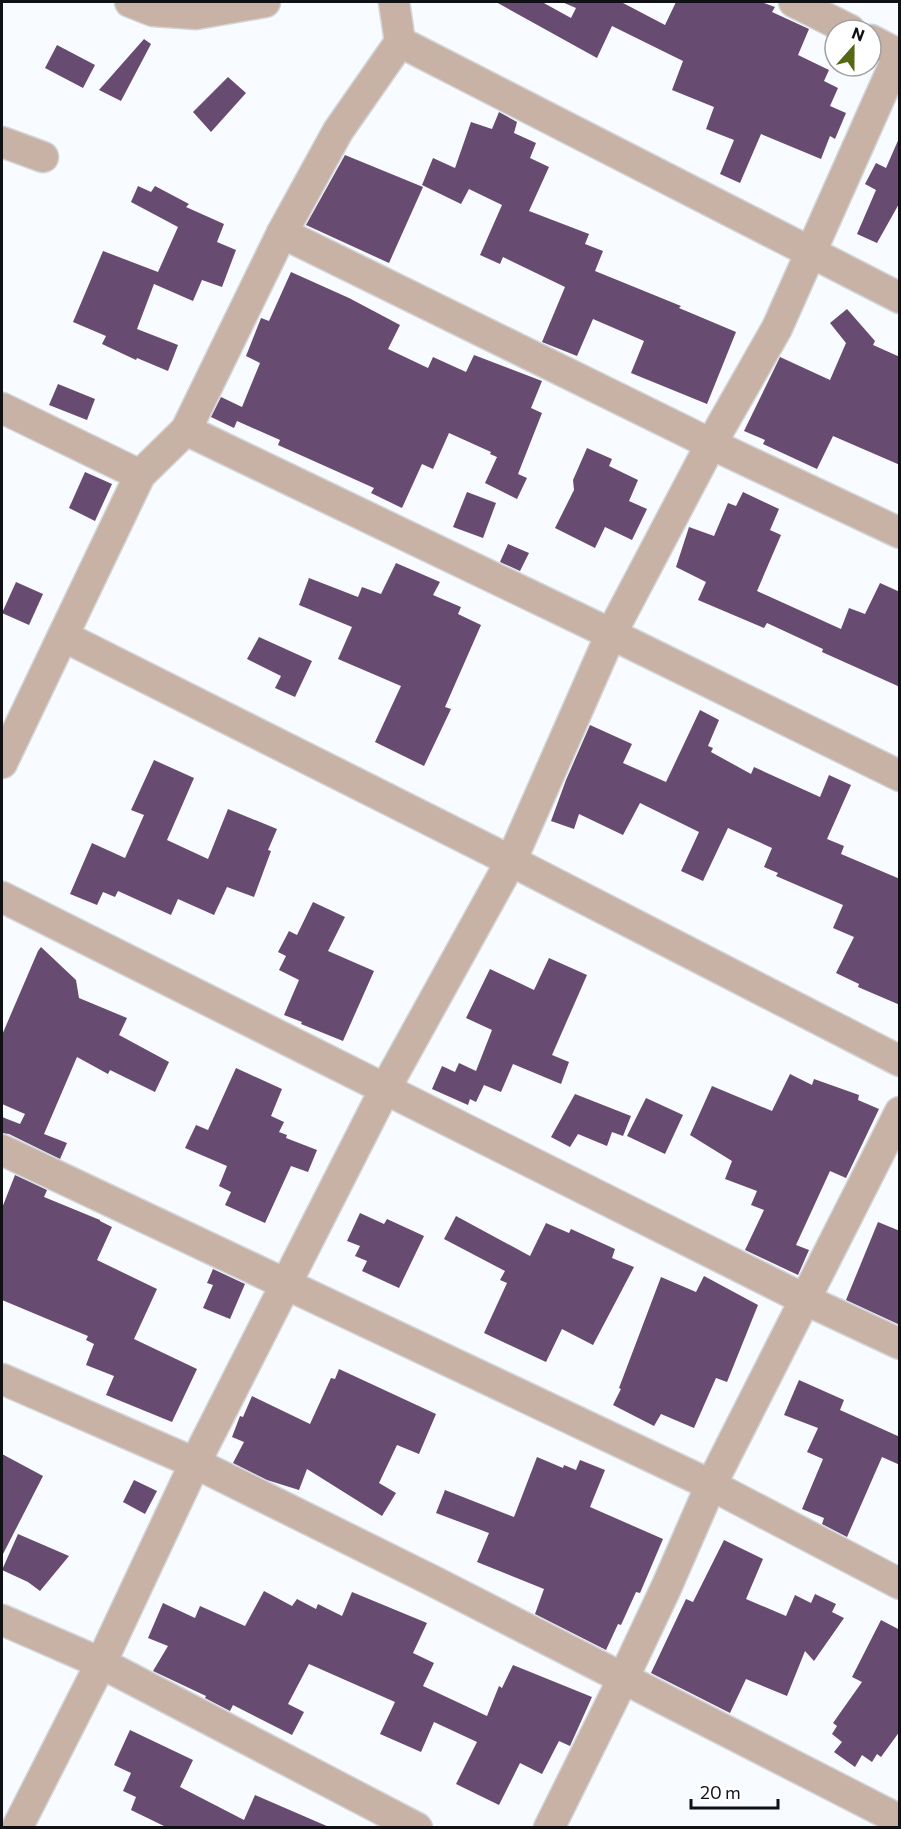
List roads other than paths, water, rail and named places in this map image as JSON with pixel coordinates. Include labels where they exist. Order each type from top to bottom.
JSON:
[{"type":"street","points":[[130,2],[153,11],[196,14],[265,2]]},
{"type":"street","points":[[2,763],[13,709],[63,636],[140,475],[186,430],[282,233],[338,131],[400,42],[394,2]]},
{"type":"street","points":[[794,2],[826,18]]},
{"type":"street","points":[[400,42],[900,298]]},
{"type":"street","points":[[17,1827],[101,1663],[195,1463],[385,1089],[512,861],[611,634],[711,444],[777,328],[899,54],[883,46]]},
{"type":"street","points":[[2,142],[43,157]]},
{"type":"street","points":[[282,233],[711,444],[900,533]]},
{"type":"street","points":[[2,408],[140,475]]},
{"type":"street","points":[[186,430],[900,776]]},
{"type":"street","points":[[63,636],[512,861],[900,1061]]},
{"type":"street","points":[[2,897],[806,1300],[900,1344]]},
{"type":"street","points":[[549,1827],[623,1679],[711,1485],[900,1112]]},
{"type":"street","points":[[2,1150],[711,1485],[900,1584]]},
{"type":"street","points":[[2,1378],[195,1463],[900,1820]]},
{"type":"street","points":[[2,1620],[101,1663],[417,1827]]}]
